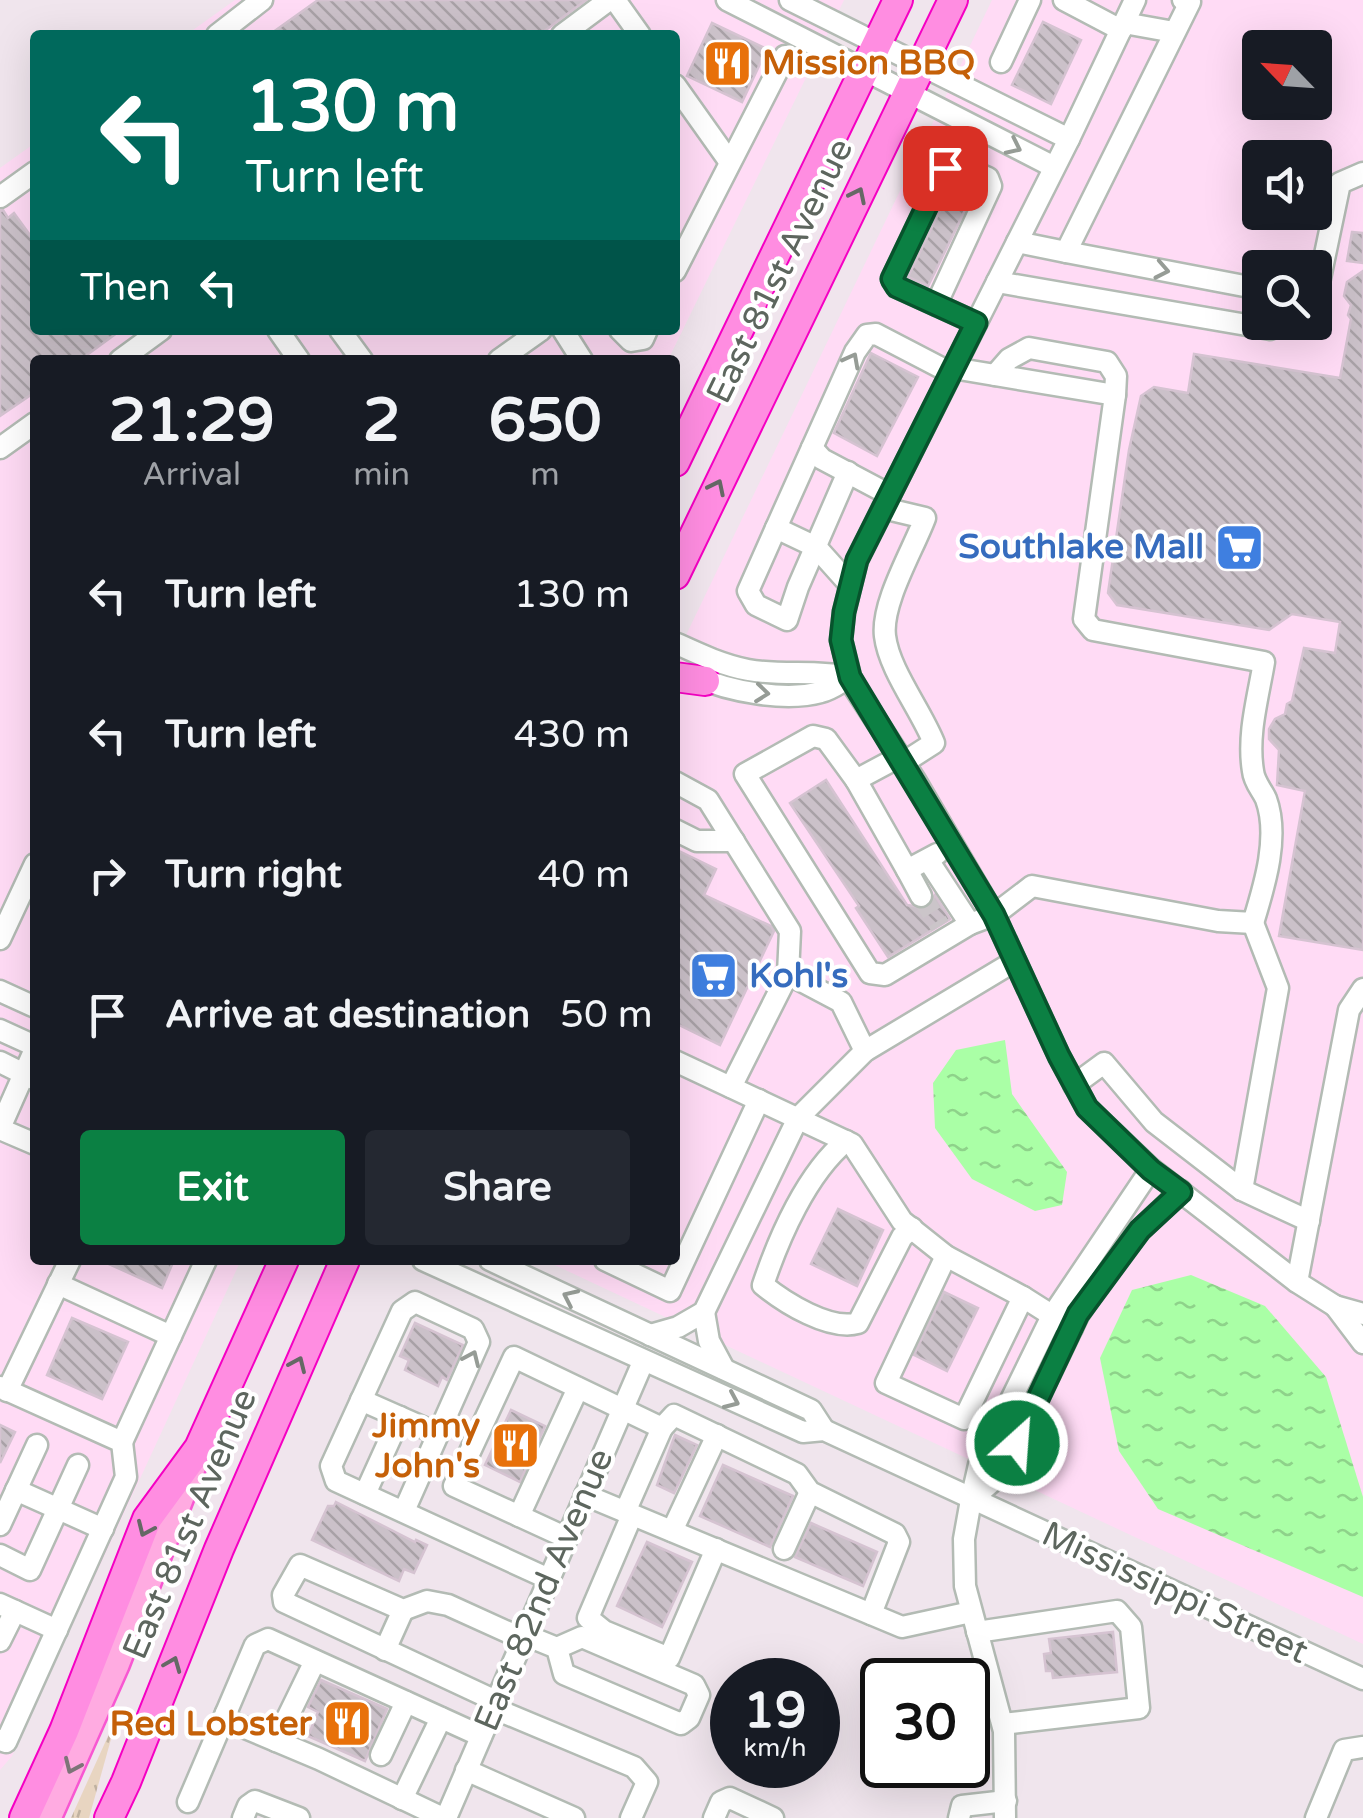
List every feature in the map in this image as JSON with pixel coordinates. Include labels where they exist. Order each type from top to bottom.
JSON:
[{"type":"highway","name":"East 81st Avenue","points":[[680,452],[898,0]]},
{"type":"highway","name":"East 81st Avenue","points":[[680,565],[953,0]]},
{"type":"highway","points":[[680,678],[706,681]]},
{"type":"highway","name":"East 81st Avenue","points":[[200,1448],[282,1265]]},
{"type":"highway","name":"East 81st Avenue","points":[[108,1818],[267,1434],[343,1265]]},
{"type":"highway","points":[[332,1289],[360,1265]]},
{"type":"highway","points":[[24,1818],[64,1731],[147,1519],[200,1448]]},
{"type":"highway","points":[[11,1818],[84,1677]]},
{"type":"main road","name":"East 81st Avenue","points":[[48,1818],[116,1666],[200,1448]]},
{"type":"street","points":[[223,30],[262,0]]},
{"type":"street","points":[[569,30],[612,0],[636,30]]},
{"type":"street","points":[[727,0],[1054,166]]},
{"type":"street","points":[[790,0],[1069,139]]},
{"type":"street","points":[[1001,62],[1030,0]]},
{"type":"street","points":[[1064,0],[1123,26],[1174,32]]},
{"type":"street","points":[[1135,0],[857,560],[841,640],[857,694],[994,915],[1087,1108],[1151,1170],[1297,1282],[1336,1306],[1363,1314]]},
{"type":"street","points":[[1066,252],[1190,2],[1183,0]]},
{"type":"street","points":[[680,261],[785,56]]},
{"type":"street","points":[[680,92],[729,161]]},
{"type":"street","points":[[936,305],[991,186],[988,178],[956,164],[945,168],[892,279],[897,287],[936,305],[976,323]]},
{"type":"street","points":[[1326,250],[1340,183],[1363,173]]},
{"type":"street","points":[[0,197],[30,176]]},
{"type":"street","points":[[1017,242],[1242,286]]},
{"type":"street","points":[[997,282],[1242,324]]},
{"type":"street","points":[[848,472],[787,620],[756,604],[748,591],[854,352],[867,336],[876,334],[952,371],[1115,395]]},
{"type":"street","points":[[127,355],[154,335]]},
{"type":"street","points":[[506,355],[534,335]]},
{"type":"street","points":[[625,335],[631,341],[645,335]]},
{"type":"street","points":[[995,375],[1009,359],[1029,348],[1107,362],[1116,376],[1084,619],[1093,630],[1264,662],[1251,735],[1252,770],[1267,800],[1272,832],[1263,890],[1253,923],[1278,988],[1242,1190]]},
{"type":"street","points":[[0,448],[30,426]]},
{"type":"street","points":[[812,448],[886,502],[925,518],[890,600],[884,635],[893,662],[934,743],[856,780]]},
{"type":"street","points":[[776,528],[816,547],[850,585]]},
{"type":"street","points":[[680,645],[716,662],[747,670],[820,671],[850,677]]},
{"type":"street","points":[[680,669],[737,690],[776,695],[822,692],[850,677]]},
{"type":"street","points":[[921,896],[856,780],[826,740],[813,736],[744,774],[870,974],[885,975],[944,931],[994,915],[1032,886],[1218,921],[1253,923]]},
{"type":"street","points":[[680,785],[708,800],[790,931],[788,974],[731,1087]]},
{"type":"street","points":[[680,833],[696,841],[734,841]]},
{"type":"street","points":[[906,870],[950,844]]},
{"type":"street","points":[[928,860],[970,924]]},
{"type":"street","points":[[0,939],[30,875]]},
{"type":"street","points":[[650,1335],[678,1327],[704,1312],[798,1118],[865,1050],[1015,960]]},
{"type":"street","points":[[788,974],[841,1002],[865,1050]]},
{"type":"street","points":[[1297,1282],[1349,1010],[1363,989]]},
{"type":"street","points":[[0,991],[30,1005]]},
{"type":"street","points":[[0,1030],[30,1045]]},
{"type":"street","points":[[0,1062],[29,1076],[0,1128],[30,1142]]},
{"type":"street","points":[[680,1063],[852,1144],[902,1220],[946,1256],[1023,1296],[1072,1328]]},
{"type":"street","points":[[1074,1085],[1104,1064],[1154,1122],[1242,1190],[1308,1220]]},
{"type":"street","points":[[615,1265],[670,1291],[758,1100]]},
{"type":"street","points":[[846,1141],[822,1165],[776,1246],[763,1285],[785,1303],[845,1327],[858,1323],[902,1237],[912,1228]]},
{"type":"street","points":[[959,1818],[962,1806],[1008,1813],[1003,1724],[974,1622],[963,1560],[979,1464],[1052,1316],[1151,1170]]},
{"type":"street","points":[[971,1500],[1003,1472],[1072,1328],[1119,1256],[1140,1230],[1181,1192]]},
{"type":"street","points":[[946,1256],[886,1383],[964,1419],[1023,1296]]},
{"type":"street","points":[[68,1265],[4,1389],[122,1442]]},
{"type":"street","points":[[3,1741],[126,1477],[122,1442],[204,1265]]},
{"type":"street","name":"Mississippi Street","points":[[434,1265],[804,1432],[824,1430],[1363,1680]]},
{"type":"street","name":"Mississippi Street","points":[[501,1265],[812,1410],[824,1430]]},
{"type":"street","points":[[58,1284],[172,1336]]},
{"type":"street","points":[[404,1511],[479,1342],[473,1329],[415,1302],[402,1312],[331,1466],[336,1481],[549,1579]]},
{"type":"street","points":[[1336,1306],[1363,1343]]},
{"type":"street","points":[[704,1312],[709,1341],[724,1369]]},
{"type":"street","points":[[566,1538],[454,1486],[514,1357],[662,1428]]},
{"type":"street","name":"East 82nd Avenue","points":[[451,1816],[466,1770],[643,1362]]},
{"type":"street","points":[[519,1516],[578,1388]]},
{"type":"street","points":[[361,1400],[438,1434]]},
{"type":"street","points":[[716,1549],[669,1658],[604,1631],[588,1618],[662,1428],[674,1415],[798,1474],[810,1492],[895,1534],[899,1542],[871,1614]]},
{"type":"street","points":[[365,1494],[400,1417]]},
{"type":"street","points":[[672,1531],[717,1435]]},
{"type":"street","points":[[0,1525],[37,1445]]},
{"type":"street","points":[[0,1555],[30,1570],[78,1464]]},
{"type":"street","points":[[16,1490],[103,1529]]},
{"type":"street","points":[[784,1548],[810,1492]]},
{"type":"street","points":[[585,1495],[902,1626],[1116,1611],[1130,1627],[1139,1708],[1003,1724]]},
{"type":"street","points":[[557,1648],[564,1674],[680,1724],[689,1718],[699,1694],[694,1686],[582,1637],[557,1648],[448,1606],[427,1601],[403,1610],[300,1566],[284,1595],[284,1602],[494,1705],[634,1767],[647,1782],[632,1818]]},
{"type":"street","points":[[0,1641],[7,1607],[56,1630]]},
{"type":"street","points":[[385,1650],[403,1610]]},
{"type":"street","points":[[188,1802],[256,1645],[268,1639],[481,1736]]},
{"type":"street","points":[[276,1741],[315,1660]]},
{"type":"street","points":[[376,1767],[406,1702]]},
{"type":"street","points":[[226,1713],[231,1722],[276,1741],[376,1767],[402,1798],[451,1816]]},
{"type":"street","points":[[402,1798],[441,1718]]},
{"type":"street","points":[[1316,1818],[1344,1750],[1363,1747]]},
{"type":"street","points":[[466,1770],[574,1818]]},
{"type":"street","points":[[714,1818],[722,1802],[730,1798],[773,1818]]},
{"type":"street","points":[[243,1818],[248,1806],[255,1802],[299,1818]]},
{"type":"shaded area","points":[[235,0],[844,0],[670,355],[30,355],[30,1265],[239,1265],[12,1756],[0,1770],[0,168],[30,147],[30,335],[680,335],[680,30],[193,30]]},
{"type":"shaded area","points":[[992,0],[1363,0],[1363,1644],[555,1265],[680,1265],[680,648]]},
{"type":"green space","points":[[118,1714],[89,1818],[71,1818]]},
{"type":"water","points":[[1005,1040],[1012,1094],[1067,1172],[1062,1205],[1035,1211],[972,1179],[935,1128],[933,1083],[956,1050]]},
{"type":"water","points":[[1191,1275],[1265,1306],[1326,1377],[1363,1497],[1363,1597],[1158,1509],[1119,1451],[1100,1358],[1132,1290]]},
{"type":"building","points":[[318,0],[586,0],[546,30],[276,30]]},
{"type":"building","points":[[1043,22],[1081,40],[1051,104],[1012,85]]},
{"type":"building","name":"Mission BBQ","points":[[712,23],[767,49],[742,102],[687,76]]},
{"type":"building","points":[[947,196],[967,206],[928,286],[908,277]]},
{"type":"building","points":[[0,211],[8,218],[14,213],[30,235],[30,335],[114,335],[87,355],[30,355],[30,395],[0,416]]},
{"type":"building","points":[[1352,232],[1363,233],[1363,263],[1347,261]]},
{"type":"building","name":"Southlake Mall","points":[[1363,271],[1363,950],[1279,936],[1305,791],[1277,785],[1279,750],[1269,739],[1269,729],[1292,701],[1304,648],[1335,653],[1340,622],[1292,614],[1269,630],[1117,605],[1108,593],[1141,396],[1154,387],[1188,393],[1194,354],[1340,378],[1351,319],[1351,305],[1344,296],[1347,282]]},
{"type":"building","points":[[871,353],[918,377],[877,456],[834,433]]},
{"type":"building","points":[[826,780],[907,905],[927,908],[935,895],[950,919],[888,957],[790,803]]},
{"type":"building","name":"Kohl's","points":[[680,851],[716,869],[704,895],[771,926],[774,931],[720,1045],[680,1025]]},
{"type":"building","points":[[838,1209],[883,1230],[857,1286],[811,1264]]},
{"type":"building","points":[[111,1265],[172,1265],[162,1288]]},
{"type":"building","points":[[944,1292],[978,1308],[947,1371],[914,1355]]},
{"type":"building","points":[[72,1318],[128,1342],[102,1399],[47,1375]]},
{"type":"building","points":[[415,1323],[463,1345],[447,1380],[442,1377],[438,1386],[405,1370],[409,1360],[400,1356]]},
{"type":"building","name":"Jimmy John's","points":[[511,1410],[545,1426],[520,1482],[485,1465]]},
{"type":"building","points":[[0,1425],[15,1432],[0,1463]]},
{"type":"building","points":[[675,1435],[697,1445],[674,1493],[657,1485]]},
{"type":"building","points":[[723,1465],[793,1496],[770,1547],[700,1516]]},
{"type":"building","points":[[336,1502],[427,1545],[414,1573],[404,1569],[399,1581],[312,1540],[328,1506]]},
{"type":"building","points":[[811,1523],[877,1552],[863,1586],[795,1557]]},
{"type":"building","points":[[647,1542],[692,1562],[662,1627],[617,1606]]},
{"type":"building","points":[[1113,1632],[1117,1672],[1053,1678],[1052,1671],[1046,1671],[1044,1654],[1051,1653],[1049,1639]]},
{"type":"building","name":"Red Lobster","points":[[321,1680],[387,1709],[365,1761],[308,1736],[318,1712],[308,1707]]},
{"type":"tunnel","points":[[921,896],[940,926]]},
{"type":"place","name":"Mission BBQ","points":[[727,63]]},
{"type":"place","name":"Southlake Mall","points":[[1239,547]]},
{"type":"place","name":"Kohl's","points":[[714,976]]},
{"type":"place","name":"Jimmy John's","points":[[515,1446]]},
{"type":"place","name":"Red Lobster","points":[[347,1724]]},
{"type":"route","points":[[945,168],[892,279],[897,287],[976,323],[857,560],[841,640],[857,694],[914,780],[994,915],[1087,1108],[1151,1170],[1181,1192],[1140,1230],[1078,1314],[1017,1443]]}]
